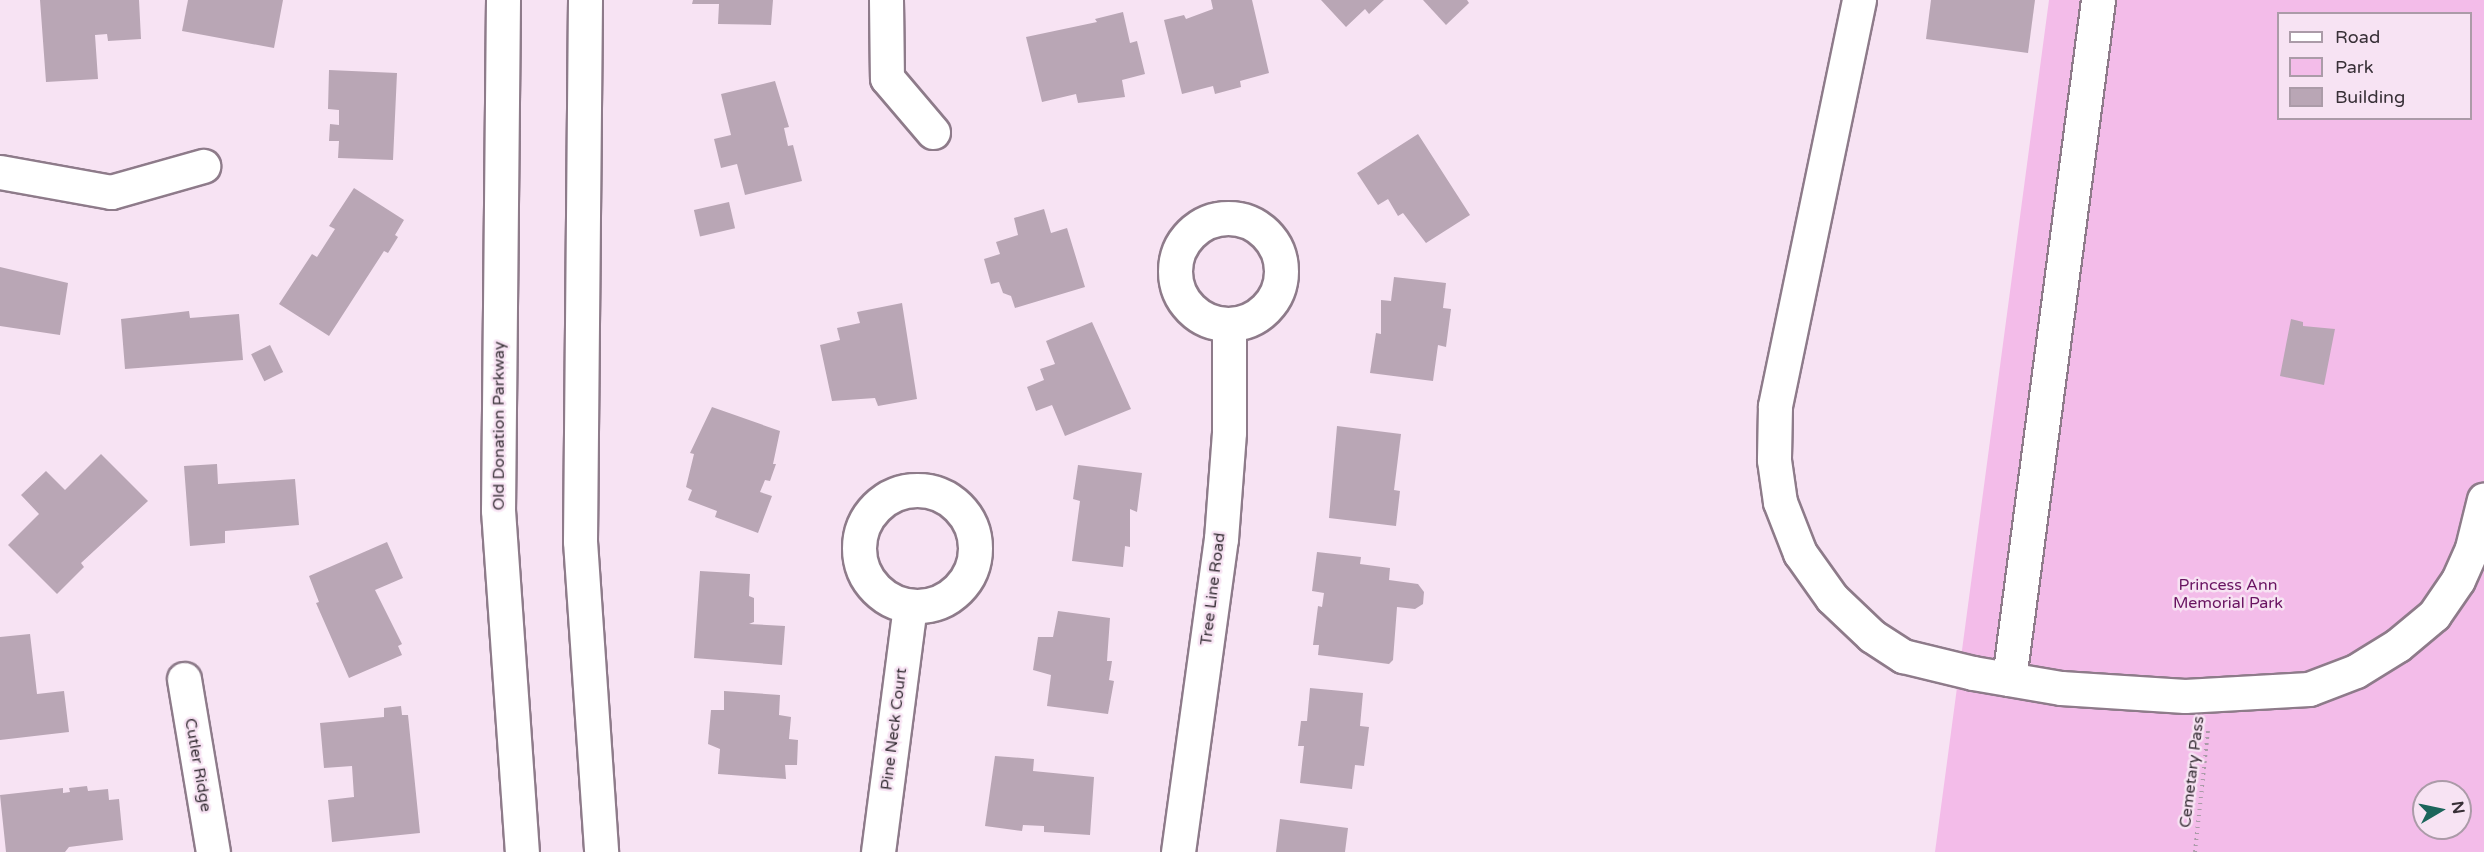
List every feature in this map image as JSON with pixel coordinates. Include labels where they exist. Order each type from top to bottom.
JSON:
[{"type":"street","name":"Old Donation Parkway","points":[[503,0],[498,510],[522,852]]},
{"type":"street","points":[[585,0],[580,542],[601,852]]},
{"type":"street","points":[[886,0],[887,78],[933,132]]},
{"type":"street","points":[[1859,0],[1775,406],[1774,460],[1780,502],[1800,553],[1825,589],[1872,636],[1903,656],[2009,680],[2061,688],[2214,695],[2309,689],[2356,671],[2398,645],[2434,615],[2458,580],[2483,510]]},
{"type":"street","points":[[2009,680],[2097,0]]},
{"type":"street","points":[[0,172],[111,192],[202,166]]},
{"type":"street","name":"Tree Line Road","points":[[1178,852],[1221,539],[1229,432],[1228,324]]},
{"type":"street","name":"Pine Neck Court","points":[[878,852],[910,607]]},
{"type":"street","name":"Cutler Ridge","points":[[184,679],[213,852]]},
{"type":"path","name":"Cemetary Pass","points":[[2195,852],[2200,782],[2214,695]]},
{"type":"green space","name":"Princess Ann Memorial Park","points":[[2049,0],[2484,0],[2484,852],[1935,852]]},
{"type":"building","points":[[40,0],[139,0],[141,39],[108,41],[107,34],[95,35],[98,79],[46,82]]},
{"type":"building","points":[[188,0],[283,0],[274,48],[182,31]]},
{"type":"building","points":[[693,0],[773,0],[771,25],[718,24],[719,4],[692,4]]},
{"type":"building","points":[[1211,0],[1252,0],[1269,73],[1240,81],[1241,87],[1215,94],[1213,86],[1182,94],[1164,20],[1184,15],[1186,19],[1213,9]]},
{"type":"building","points":[[1321,0],[1384,0],[1369,14],[1365,9],[1346,27]]},
{"type":"building","points":[[1423,0],[1467,0],[1469,3],[1446,25]]},
{"type":"building","points":[[1931,0],[2035,0],[2028,53],[1926,39]]},
{"type":"building","points":[[1123,12],[1130,43],[1137,41],[1145,74],[1122,80],[1125,97],[1078,103],[1076,94],[1042,102],[1026,37],[1097,22],[1095,19]]},
{"type":"building","points":[[329,70],[397,73],[393,160],[338,158],[339,141],[329,141],[330,124],[339,125],[339,110],[328,109]]},
{"type":"building","points":[[775,81],[789,127],[784,128],[788,146],[793,145],[802,181],[745,195],[737,164],[721,168],[714,139],[731,135],[721,94]]},
{"type":"building","points":[[1418,134],[1470,215],[1426,243],[1403,213],[1398,216],[1388,199],[1378,205],[1357,173]]},
{"type":"building","points":[[354,188],[404,220],[395,235],[398,237],[388,253],[384,251],[329,336],[279,304],[312,254],[317,257],[335,229],[329,226]]},
{"type":"building","points":[[729,202],[735,228],[700,236],[694,210]]},
{"type":"building","points":[[1044,209],[1051,233],[1067,228],[1085,287],[1015,308],[1011,296],[1003,293],[999,282],[991,284],[984,259],[1000,254],[996,242],[1018,235],[1014,218]]},
{"type":"building","points":[[0,267],[68,283],[60,335],[0,326]]},
{"type":"building","points":[[1394,277],[1446,283],[1443,308],[1451,309],[1446,347],[1438,345],[1433,381],[1370,373],[1376,333],[1381,334],[1381,300],[1391,301]]},
{"type":"building","points":[[902,303],[917,399],[878,406],[875,398],[832,401],[820,345],[840,340],[837,328],[860,323],[857,312]]},
{"type":"building","points":[[189,311],[190,318],[239,314],[243,360],[125,369],[121,319]]},
{"type":"building","points":[[2291,319],[2303,322],[2303,326],[2335,329],[2324,385],[2280,376]]},
{"type":"building","points":[[1092,322],[1131,409],[1065,436],[1052,405],[1036,411],[1027,387],[1044,380],[1040,369],[1055,364],[1046,341]]},
{"type":"building","points":[[270,345],[283,372],[264,381],[251,354]]},
{"type":"building","points":[[712,407],[780,431],[773,464],[776,464],[770,481],[765,480],[760,492],[772,496],[758,533],[715,517],[717,511],[688,500],[692,490],[686,487],[694,454],[690,453]]},
{"type":"building","points":[[1337,426],[1401,434],[1394,490],[1400,491],[1396,526],[1329,518]]},
{"type":"building","points":[[101,454],[148,501],[81,563],[84,567],[57,594],[8,545],[39,514],[21,495],[46,471],[65,490]]},
{"type":"building","points":[[217,464],[218,484],[295,479],[299,525],[225,531],[225,543],[190,546],[184,466]]},
{"type":"building","points":[[1078,465],[1142,473],[1137,512],[1130,509],[1130,547],[1125,546],[1123,567],[1072,561],[1080,501],[1073,499]]},
{"type":"building","points":[[387,542],[403,578],[375,590],[402,644],[398,646],[402,655],[349,678],[316,603],[319,602],[309,576]]},
{"type":"building","points":[[1317,552],[1361,557],[1360,564],[1390,568],[1389,580],[1418,584],[1424,592],[1423,604],[1415,609],[1397,607],[1393,660],[1389,664],[1318,655],[1319,645],[1313,645],[1318,606],[1322,607],[1324,593],[1312,591]]},
{"type":"building","points":[[700,571],[750,574],[749,596],[754,598],[754,622],[749,624],[785,626],[782,665],[694,658]]},
{"type":"building","points":[[1058,611],[1110,618],[1107,661],[1112,661],[1109,680],[1114,681],[1108,714],[1047,706],[1051,675],[1033,670],[1038,637],[1053,637]]},
{"type":"building","points":[[30,634],[37,694],[64,691],[69,732],[0,740],[0,637]]},
{"type":"building","points":[[1310,688],[1363,693],[1360,726],[1369,727],[1364,766],[1355,765],[1352,789],[1300,783],[1304,746],[1298,746],[1301,721],[1307,721]]},
{"type":"building","points":[[724,691],[780,695],[779,715],[791,717],[789,739],[798,740],[797,765],[785,765],[786,779],[718,774],[720,749],[708,744],[711,710],[724,710]]},
{"type":"building","points":[[401,706],[402,715],[408,715],[420,833],[332,842],[328,800],[354,797],[352,766],[324,768],[320,723],[384,717],[384,708]]},
{"type":"building","points":[[995,756],[1034,759],[1033,771],[1094,777],[1090,835],[1044,832],[1044,826],[1023,825],[1022,831],[985,826]]},
{"type":"building","points":[[87,786],[88,791],[108,789],[109,800],[119,799],[123,840],[69,847],[65,852],[6,852],[0,795],[63,788],[63,793],[70,792],[69,788]]},
{"type":"building","points":[[1280,819],[1348,828],[1345,852],[1276,852]]}]
